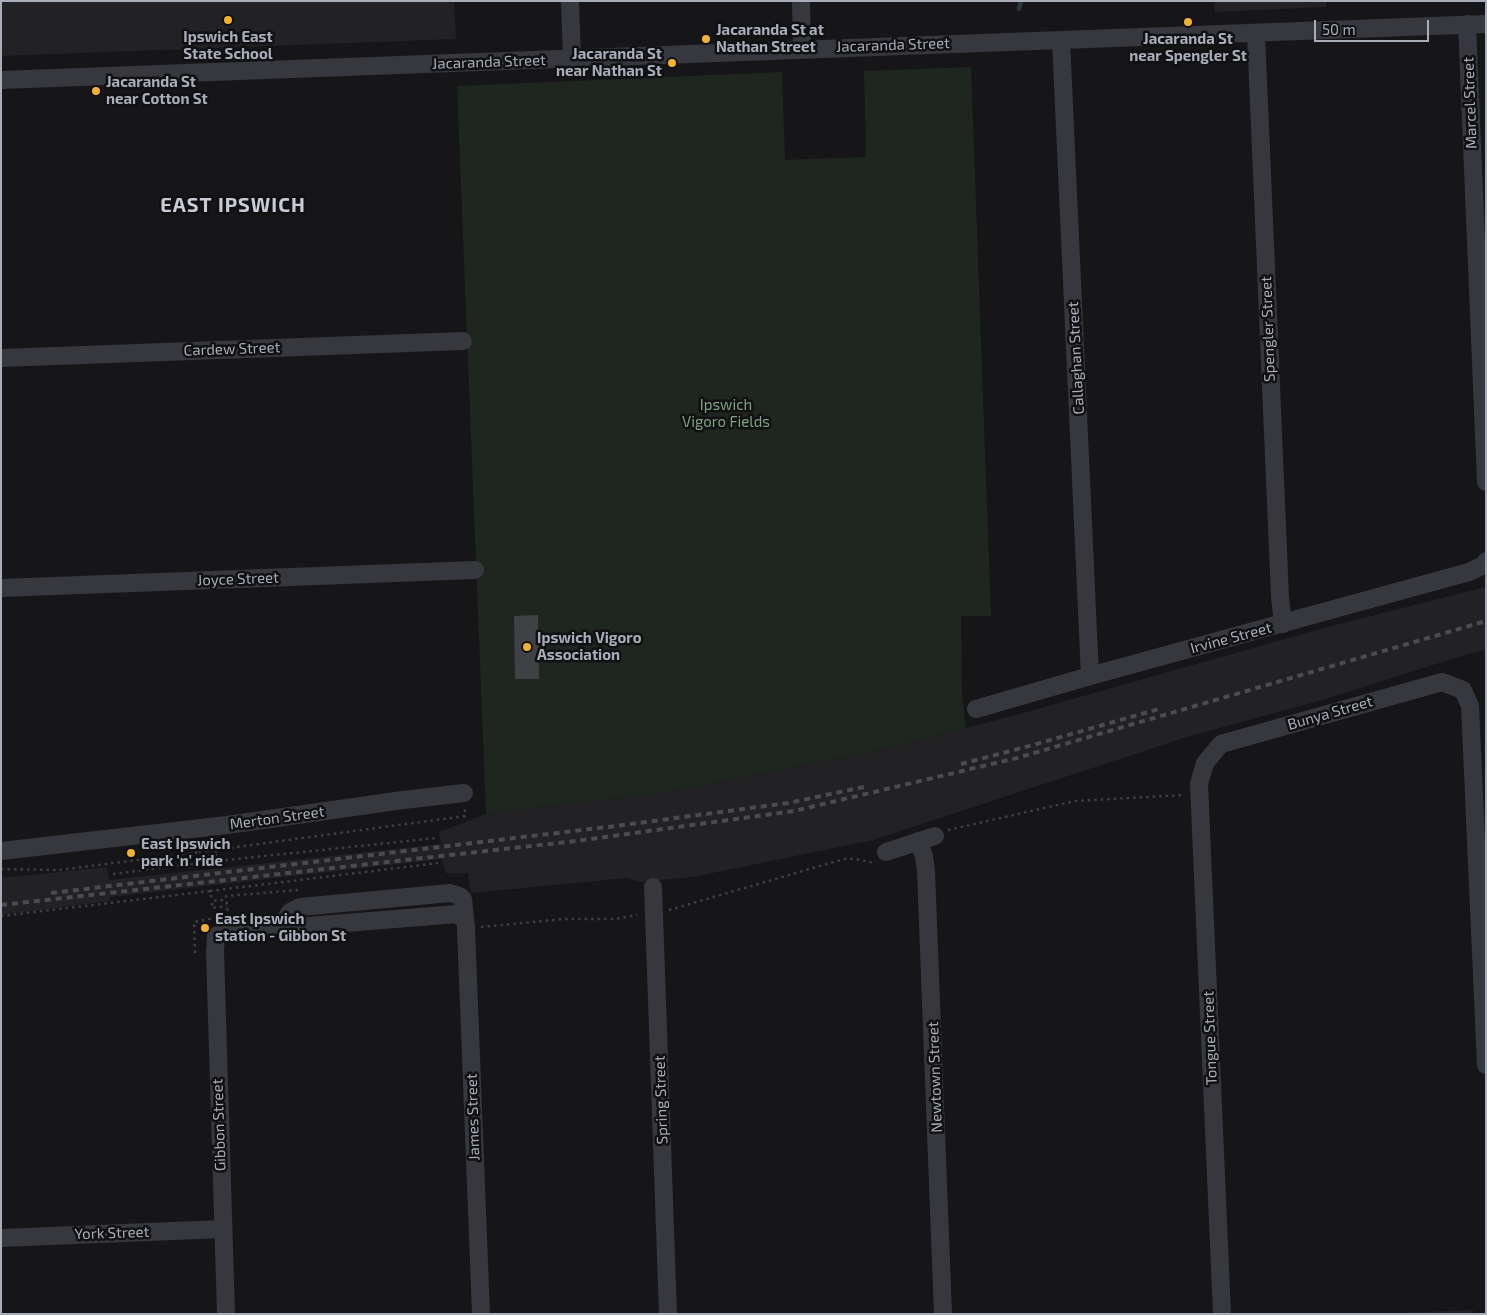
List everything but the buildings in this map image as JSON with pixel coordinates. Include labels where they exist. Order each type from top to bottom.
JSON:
[{"type":"street","points":[[570,1],[572,58]]},
{"type":"street","points":[[801,1],[802,48]]},
{"type":"street","name":"Marcel Street","points":[[1467,24],[1486,482]]},
{"type":"street","name":"Jacaranda Street","points":[[1,80],[802,48],[1486,24]]},
{"type":"street","name":"Spengler Street","points":[[1256,33],[1280,597],[1283,624]]},
{"type":"street","name":"Callaghan Street","points":[[1062,40],[1090,676]]},
{"type":"street","name":"Cardew Street","points":[[1,358],[463,341]]},
{"type":"street","name":"Irvine Street","points":[[976,709],[1469,572],[1485,563]]},
{"type":"street","name":"Joyce Street","points":[[1,588],[474,570]]},
{"type":"street","name":"Bunya Street","points":[[1205,763],[1221,744],[1442,682],[1463,690],[1470,706],[1479,767]]},
{"type":"street","name":"Tongue Street","points":[[1205,763],[1199,784],[1222,1314]]},
{"type":"street","points":[[1479,767],[1486,1065]]},
{"type":"street","name":"Merton Street","points":[[1,851],[227,825],[464,793]]},
{"type":"street","points":[[882,857],[932,837]]},
{"type":"street","name":"Newtown Street","points":[[932,837],[924,856],[944,1314]]},
{"type":"street","name":"Spring Street","points":[[653,887],[668,1314]]},
{"type":"street","name":"Gibbon Street","points":[[226,1314],[214,952],[216,936],[222,933],[457,914],[472,924]]},
{"type":"street","name":"James Street","points":[[472,924],[466,928],[481,1314]]},
{"type":"street","name":"York Street","points":[[1,1238],[222,1229]]},
{"type":"path","points":[[1,869],[58,870],[465,816],[464,793]]},
{"type":"path","points":[[932,837],[948,830],[1075,801],[1200,794]]},
{"type":"path","points":[[113,874],[436,838]]},
{"type":"path","points":[[200,852],[200,845],[223,843]]},
{"type":"path","points":[[216,849],[207,848],[208,856],[216,855]]},
{"type":"path","points":[[216,849],[217,861]]},
{"type":"path","points":[[665,911],[844,859],[882,857]]},
{"type":"path","points":[[1,916],[438,863]]},
{"type":"path","points":[[210,891],[212,908],[227,906]]},
{"type":"path","points":[[212,902],[223,900]]},
{"type":"path","points":[[472,924],[564,919],[615,919],[639,915]]},
{"type":"shaded area","name":"Ipswich East State School","points":[[1,1],[454,1],[456,39],[1,56]]},
{"type":"shaded area","points":[[1214,1],[1326,1],[1326,7],[1215,12]]},
{"type":"shaded area","points":[[1486,587],[1486,650],[1322,700],[1190,736],[873,840],[693,877],[641,882],[627,878],[471,893],[468,873],[446,873],[442,859],[110,897],[110,901],[1,915],[1,878],[107,867],[109,880],[441,844],[439,832],[486,814],[667,792],[883,750],[1023,713],[1331,626]]},
{"type":"shaded area","points":[[1473,1310],[1473,1314],[1374,1314]]},
{"type":"green space","name":"Ipswich Vigoro Fields","points":[[971,67],[991,616],[961,616],[962,694],[966,728],[883,750],[667,792],[486,814],[457,86],[782,72],[785,160],[866,157],[864,71]]},
{"type":"waterway","points":[[1019,9],[1021,1]]},
{"type":"railway","points":[[1,905],[576,841],[794,811],[1017,758],[1486,621]]},
{"type":"railway","points":[[961,764],[1159,709]]},
{"type":"railway","points":[[51,893],[616,826],[788,803],[864,787]]},
{"type":"place","name":"Ipswich East State School","points":[[228,20]]},
{"type":"place","name":"Jacaranda St near Spengler St","points":[[1188,22]]},
{"type":"place","name":"Jacaranda St at Nathan Street","points":[[706,39]]},
{"type":"place","name":"Jacaranda St near Nathan St","points":[[672,63]]},
{"type":"place","name":"Jacaranda St near Cotton St","points":[[96,91]]},
{"type":"place","name":"Ipswich Vigoro Association","points":[[527,647]]},
{"type":"place","name":"East Ipswich park 'n' ride","points":[[131,853]]},
{"type":"place","name":"East Ipswich station - Gibbon St","points":[[205,928]]},
{"type":"district","name":"EAST IPSWICH","points":[[233,205]]}]
